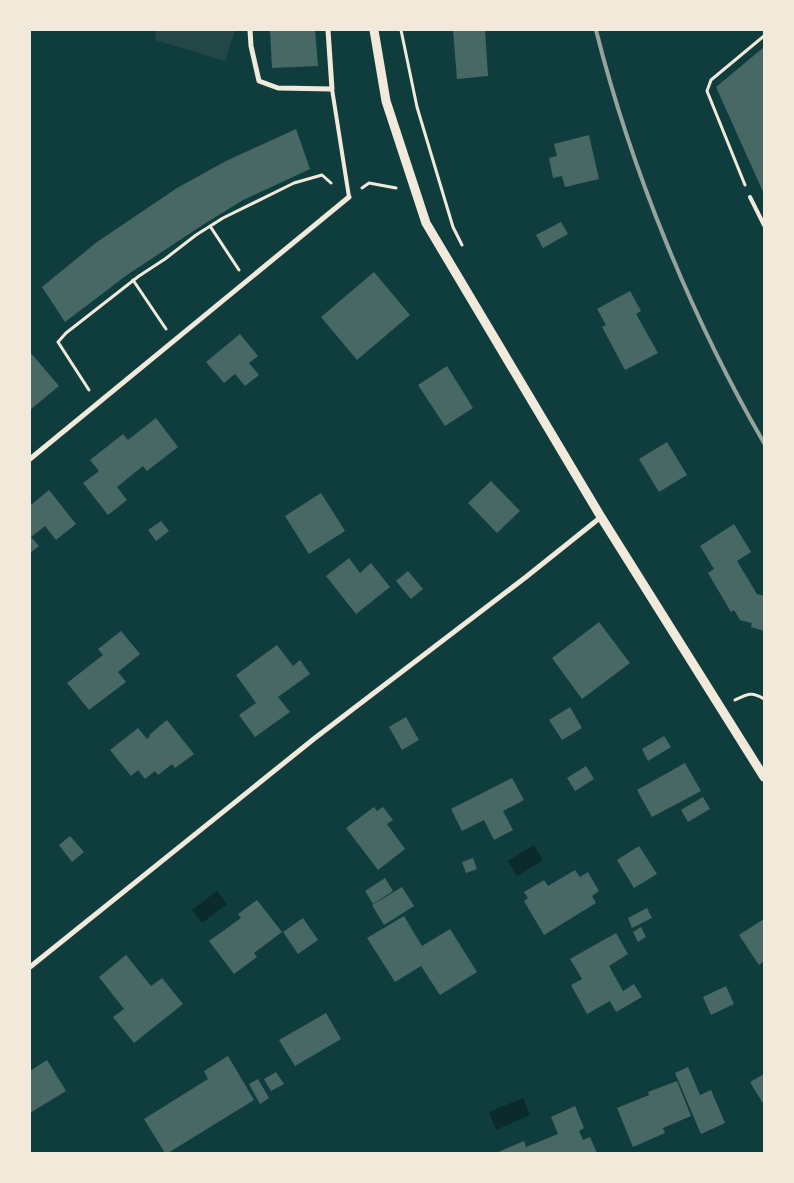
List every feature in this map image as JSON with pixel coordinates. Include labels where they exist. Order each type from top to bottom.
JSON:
[{"type":"street","points":[[250,30],[251,46],[259,80],[278,88],[332,89],[328,30]]},
{"type":"street","points":[[374,30],[386,100],[426,223],[602,517],[764,777]]},
{"type":"street","points":[[30,459],[349,197]]},
{"type":"street","points":[[30,968],[315,738],[602,517]]},
{"type":"lane","points":[[332,89],[349,197]]},
{"type":"lane","points":[[750,197],[764,225]]},
{"type":"path","points":[[401,30],[417,106],[453,226],[464,250]]},
{"type":"path","points":[[750,197],[707,90],[711,80],[764,36]]},
{"type":"path","points":[[98,403],[58,342],[66,333],[133,280],[223,218],[294,183],[322,175],[349,197],[369,183],[400,188]]},
{"type":"path","points":[[210,226],[246,281]]},
{"type":"path","points":[[133,280],[174,341]]},
{"type":"path","points":[[730,692],[740,708]]},
{"type":"path","points":[[722,708],[750,694],[757,694],[764,699]]},
{"type":"shaded area","points":[[156,30],[235,30],[225,61],[155,40]]},
{"type":"shaded area","points":[[534,845],[543,860],[517,876],[508,861]]},
{"type":"shaded area","points":[[217,891],[227,904],[202,923],[192,910]]},
{"type":"shaded area","points":[[523,1098],[530,1115],[496,1130],[489,1112]]},
{"type":"building","points":[[270,30],[315,30],[318,66],[272,68]]},
{"type":"building","points":[[453,30],[485,30],[488,76],[457,79]]},
{"type":"building","points":[[764,47],[764,194],[716,87]]},
{"type":"building","points":[[296,129],[310,169],[243,200],[201,226],[127,275],[65,322],[42,287],[97,242],[177,188],[226,161]]},
{"type":"building","points":[[589,135],[599,179],[565,187],[562,176],[553,178],[549,158],[557,156],[554,144]]},
{"type":"building","points":[[561,222],[568,234],[543,248],[536,235]]},
{"type":"building","points":[[374,272],[410,315],[357,360],[321,317]]},
{"type":"building","points":[[630,291],[641,311],[636,314],[658,353],[625,370],[602,327],[606,325],[597,309]]},
{"type":"building","points":[[240,334],[258,356],[249,363],[259,375],[245,386],[235,374],[224,383],[206,362]]},
{"type":"building","points":[[30,352],[59,386],[30,410]]},
{"type":"building","points":[[447,366],[473,408],[445,426],[418,385]]},
{"type":"building","points":[[156,418],[178,447],[147,471],[143,466],[117,487],[127,500],[108,515],[83,483],[99,471],[90,460],[123,434],[128,440]]},
{"type":"building","points":[[667,442],[687,475],[659,492],[639,459]]},
{"type":"building","points":[[491,481],[520,511],[497,533],[468,503]]},
{"type":"building","points":[[49,490],[76,524],[56,540],[45,526],[31,537],[39,546],[30,553],[30,502],[32,504]]},
{"type":"building","points":[[321,493],[345,531],[309,554],[285,516]]},
{"type":"building","points":[[161,521],[169,531],[156,541],[148,530]]},
{"type":"building","points":[[734,524],[751,552],[737,561],[757,594],[764,596],[764,631],[751,627],[752,623],[740,620],[734,610],[731,612],[708,573],[714,569],[700,546]]},
{"type":"building","points":[[349,558],[360,573],[371,563],[390,587],[356,614],[326,576]]},
{"type":"building","points":[[408,571],[423,589],[411,599],[396,581]]},
{"type":"building","points":[[599,622],[630,663],[582,699],[552,658]]},
{"type":"building","points":[[121,631],[140,654],[118,672],[126,682],[89,710],[67,683],[103,655],[98,649]]},
{"type":"building","points":[[277,645],[293,666],[300,660],[310,674],[278,697],[290,712],[255,737],[239,715],[256,703],[236,675]]},
{"type":"building","points":[[570,707],[582,728],[562,740],[549,720]]},
{"type":"building","points":[[406,717],[419,740],[402,750],[389,727]]},
{"type":"building","points":[[167,720],[194,754],[175,768],[172,764],[158,775],[155,771],[145,779],[138,770],[131,776],[110,750],[138,728],[147,739],[149,735]]},
{"type":"building","points":[[664,736],[671,747],[648,761],[642,749]]},
{"type":"building","points":[[685,763],[701,791],[652,817],[637,790]]},
{"type":"building","points":[[586,766],[594,779],[575,791],[567,778]]},
{"type":"building","points":[[512,778],[524,800],[503,811],[513,830],[494,840],[484,820],[462,831],[451,809]]},
{"type":"building","points":[[703,797],[710,809],[688,822],[681,810]]},
{"type":"building","points":[[374,807],[377,811],[383,807],[393,820],[387,824],[405,849],[378,870],[346,828]]},
{"type":"building","points":[[70,836],[84,852],[72,862],[59,845]]},
{"type":"building","points":[[639,846],[657,874],[634,888],[617,860]]},
{"type":"building","points":[[473,858],[477,869],[466,873],[462,862]]},
{"type":"building","points":[[575,870],[580,877],[588,872],[599,891],[592,896],[596,903],[544,935],[524,901],[528,898],[524,892],[544,880],[548,886]]},
{"type":"building","points":[[385,878],[393,891],[373,904],[365,891]]},
{"type":"building","points":[[402,887],[414,906],[384,925],[372,905]]},
{"type":"building","points":[[257,900],[282,932],[254,953],[257,957],[234,974],[209,941],[241,918],[238,914]]},
{"type":"building","points":[[647,908],[652,918],[632,928],[628,918]]},
{"type":"building","points":[[404,916],[422,946],[450,929],[477,972],[440,995],[421,966],[395,982],[367,938]]},
{"type":"building","points":[[303,918],[318,940],[298,954],[283,932]]},
{"type":"building","points":[[764,919],[764,961],[759,965],[739,935]]},
{"type":"building","points":[[641,927],[646,937],[638,942],[633,932]]},
{"type":"building","points":[[616,933],[628,954],[609,966],[623,991],[634,984],[642,997],[616,1012],[610,1001],[587,1014],[571,985],[582,979],[570,959]]},
{"type":"building","points":[[126,955],[151,986],[162,978],[183,1004],[134,1043],[113,1017],[124,1009],[99,977]]},
{"type":"building","points":[[726,986],[734,1004],[711,1015],[703,997]]},
{"type":"building","points":[[326,1013],[341,1039],[295,1066],[279,1040]]},
{"type":"building","points":[[228,1056],[254,1100],[168,1153],[165,1153],[144,1119],[208,1079],[204,1071]]},
{"type":"building","points":[[47,1060],[66,1091],[30,1113],[30,1071]]},
{"type":"building","points":[[688,1067],[700,1095],[711,1090],[725,1123],[701,1134],[675,1073]]},
{"type":"building","points":[[276,1072],[284,1084],[271,1091],[264,1079]]},
{"type":"building","points":[[764,1074],[764,1105],[750,1082]]},
{"type":"building","points":[[258,1079],[269,1098],[260,1104],[249,1084]]},
{"type":"building","points":[[677,1081],[691,1116],[663,1128],[665,1133],[633,1147],[617,1108],[649,1095],[648,1092]]},
{"type":"building","points":[[575,1106],[584,1128],[579,1131],[583,1140],[590,1137],[597,1153],[496,1153],[524,1141],[526,1147],[558,1134],[551,1117]]},
{"type":"railway","points":[[596,30],[627,136],[666,242],[712,346],[764,443]]}]
